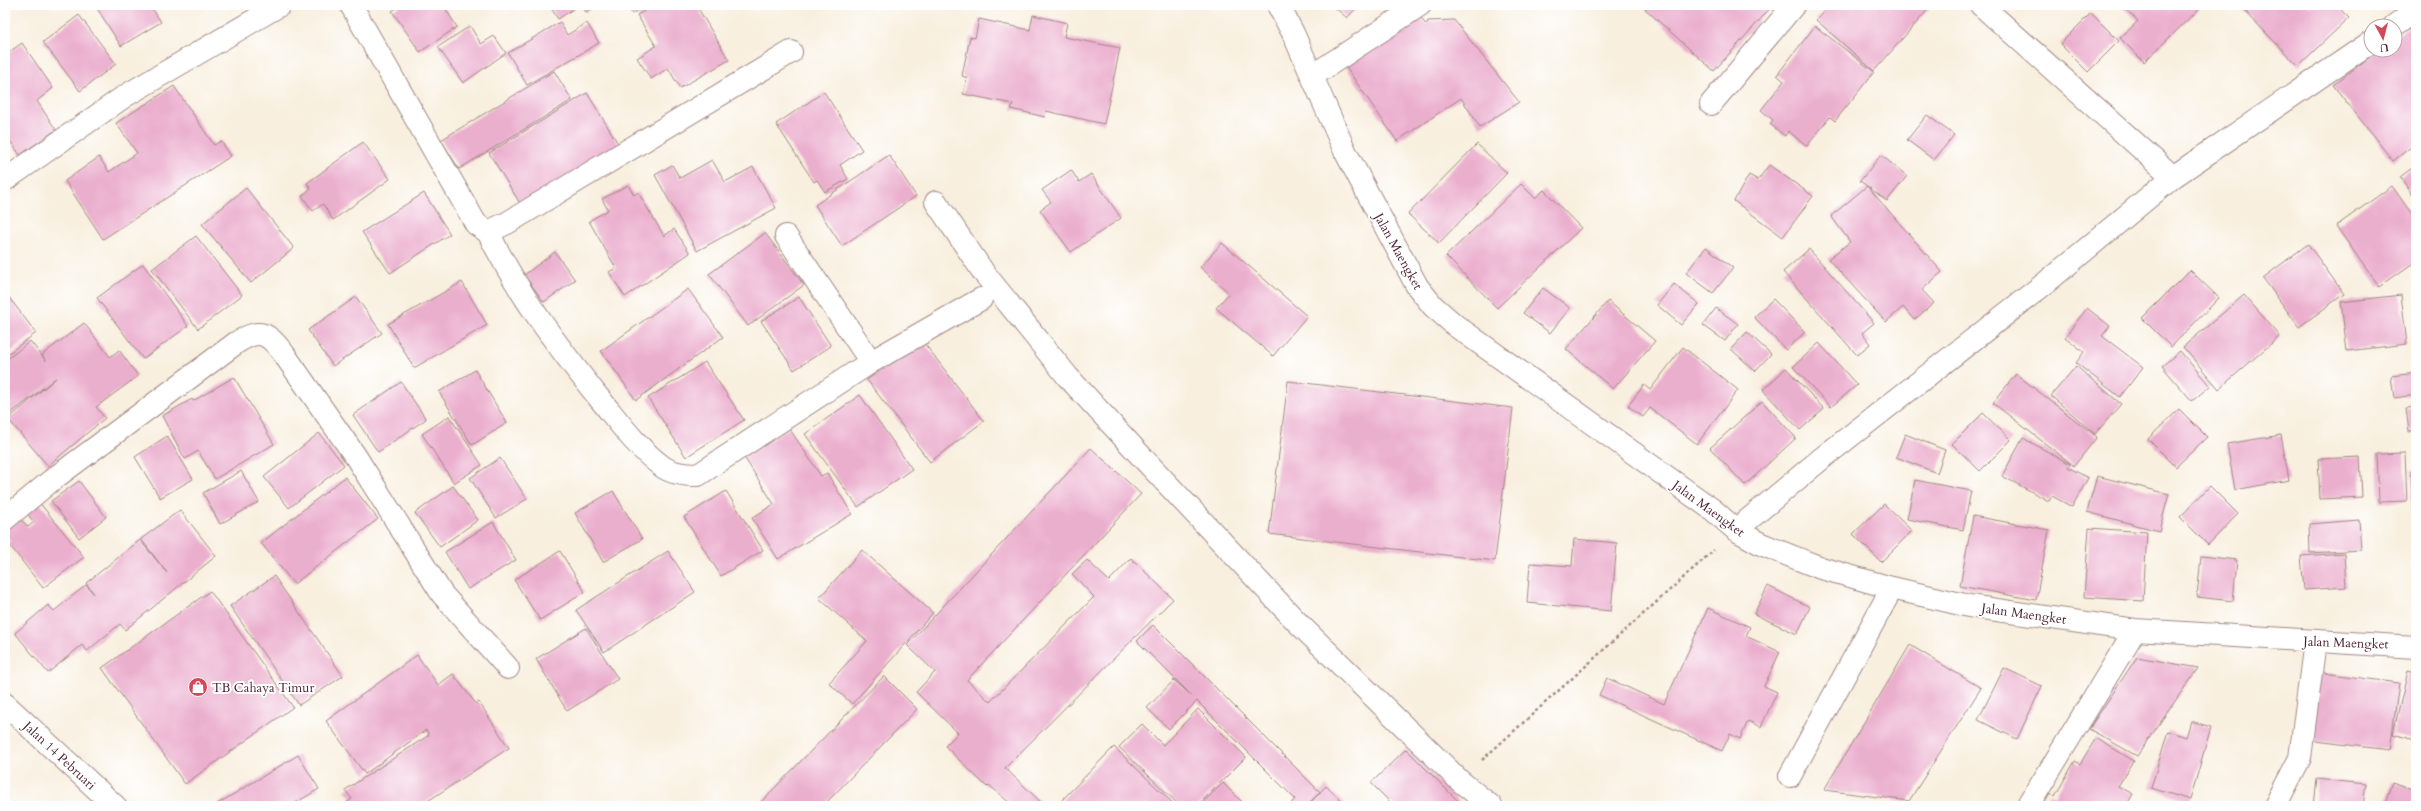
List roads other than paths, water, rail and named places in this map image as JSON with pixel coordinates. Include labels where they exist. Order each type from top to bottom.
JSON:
[{"type":"street","points":[[5,180],[125,96],[280,5]]},
{"type":"street","points":[[352,5],[476,224],[488,232],[525,300],[568,358],[637,444],[664,468],[683,475],[698,475],[871,362],[980,299]]},
{"type":"street","name":"Jalan Maengket","points":[[1278,5],[1312,76],[1345,151],[1417,286],[1433,306],[1456,326],[1713,510],[1736,530],[1761,544],[1821,568],[1892,588],[1969,606],[2135,630],[2416,647]]},
{"type":"street","points":[[1312,76],[1420,5]]},
{"type":"street","points":[[1711,104],[1794,5]]},
{"type":"street","points":[[1981,5],[2173,177]]},
{"type":"street","points":[[2403,19],[2416,10]]},
{"type":"street","points":[[1736,530],[1821,459],[2030,295],[2173,177],[2363,47]]},
{"type":"street","points":[[488,232],[507,223],[791,52]]},
{"type":"street","points":[[936,202],[984,273],[1068,377],[1297,622],[1460,781],[1491,806]]},
{"type":"street","points":[[786,236],[871,362]]},
{"type":"street","points":[[5,519],[58,475],[230,347],[253,333],[261,333],[275,342],[356,457],[442,594],[508,668]]},
{"type":"street","points":[[1790,776],[1892,588]]},
{"type":"street","points":[[2028,806],[2135,630]]},
{"type":"street","points":[[2275,806],[2300,758],[2315,641]]},
{"type":"street","name":"Jalan 14 Pebruari","points":[[5,704],[115,806]]},
{"type":"place","name":"TB Cahaya Timur","points":[[198,687]]}]
